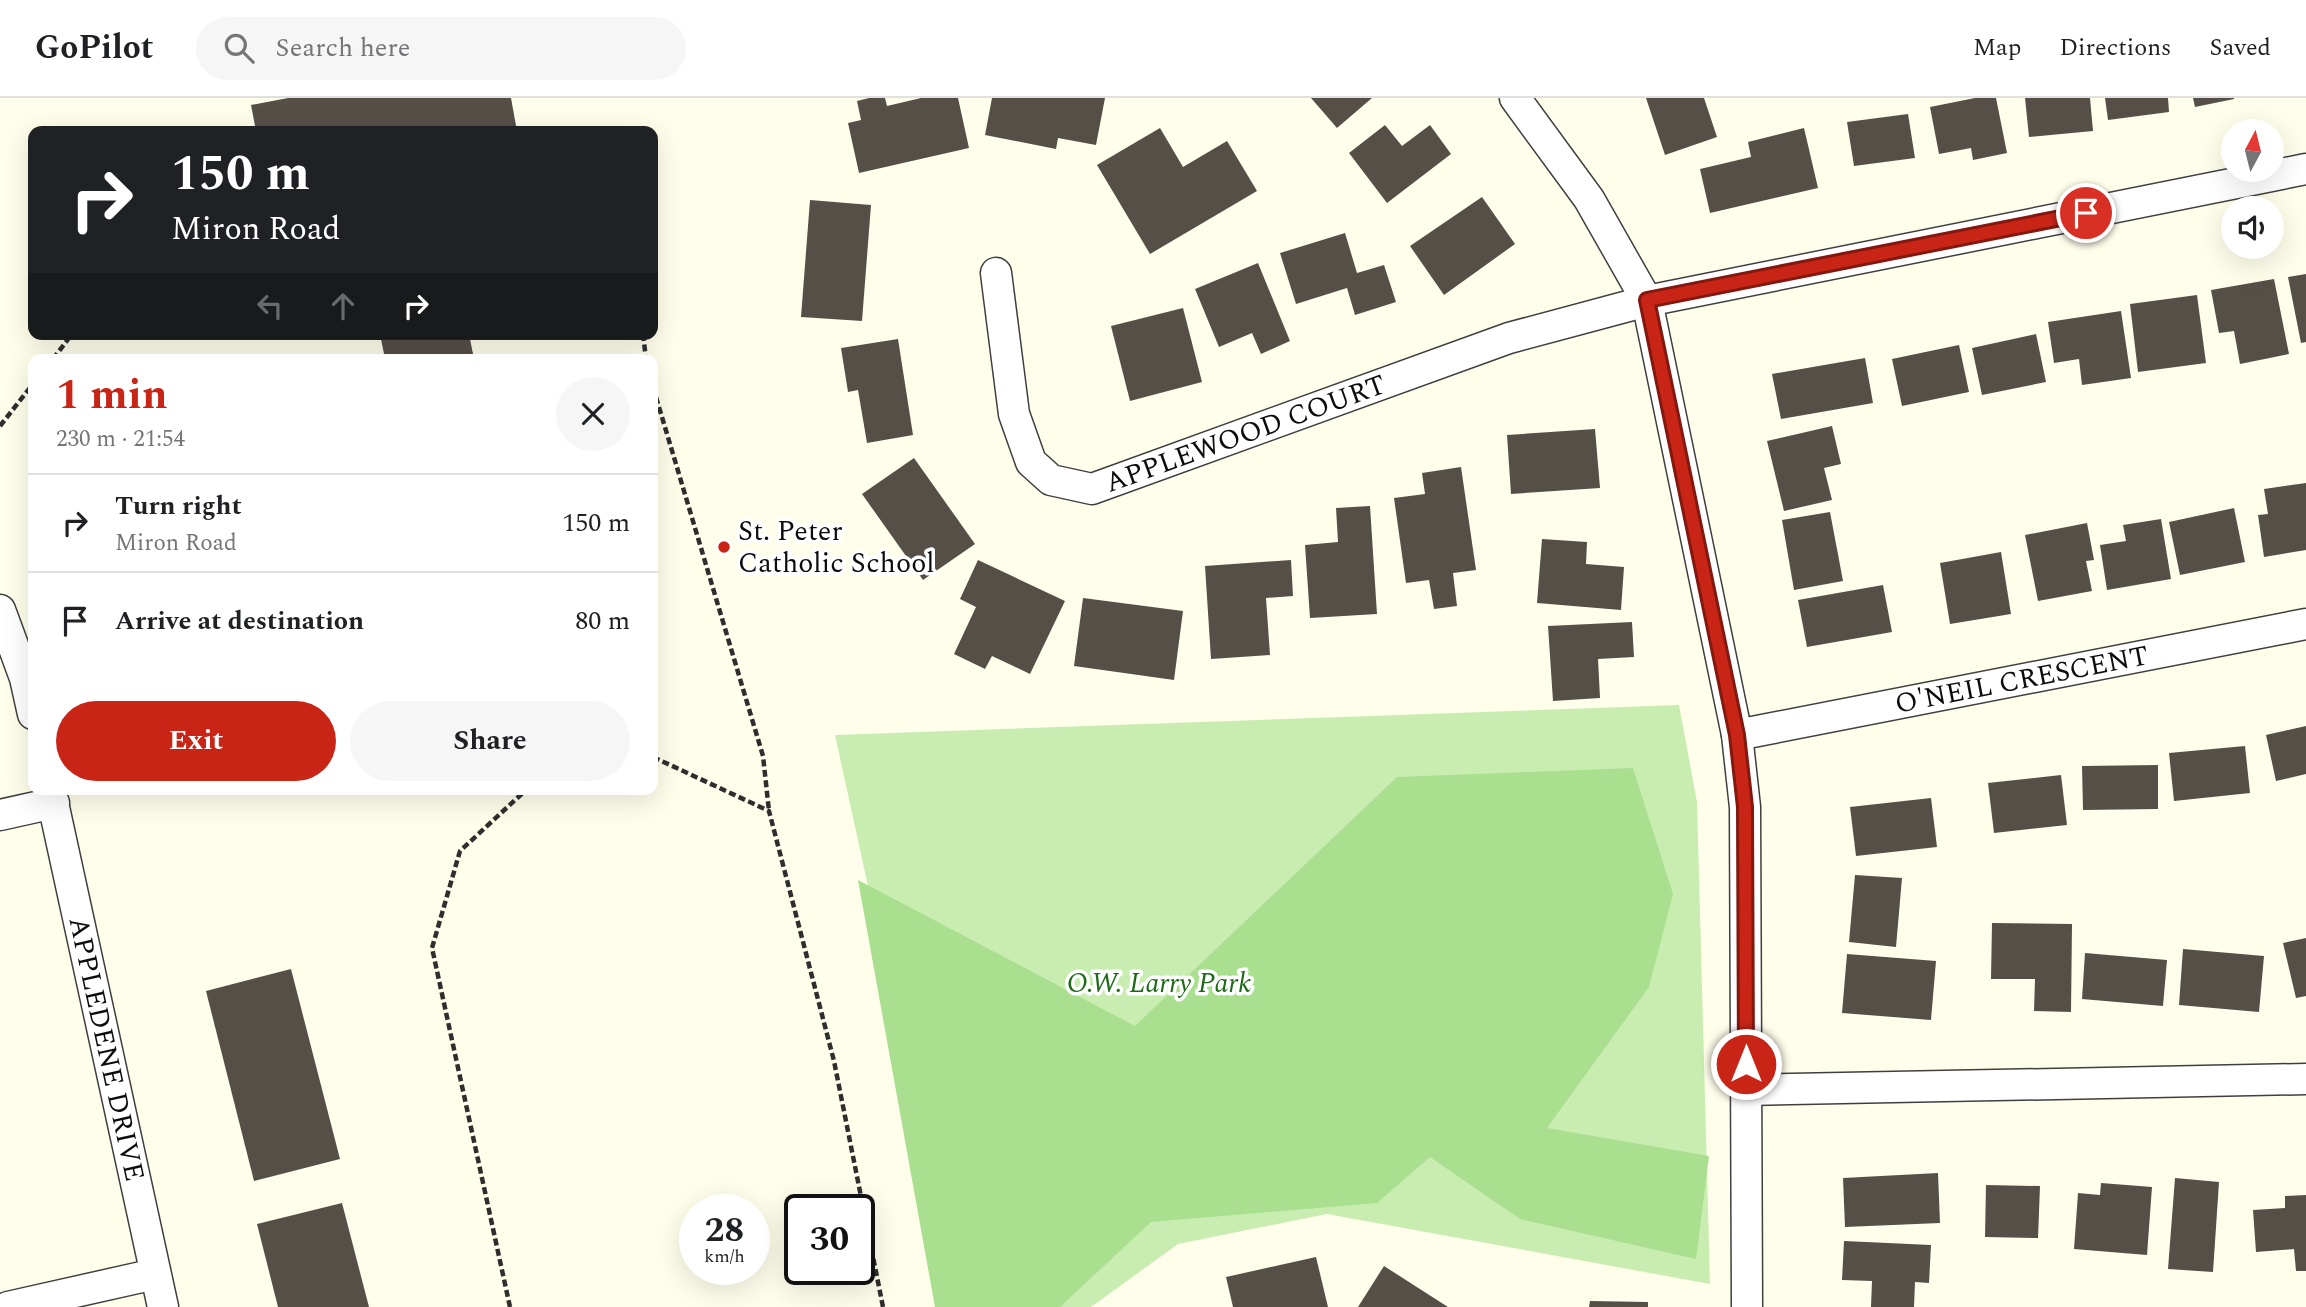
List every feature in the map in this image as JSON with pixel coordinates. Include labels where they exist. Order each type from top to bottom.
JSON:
[{"type":"street","points":[[1515,98],[1589,199],[1647,300],[1737,735],[1745,807],[1747,1307]]},
{"type":"street","name":"APPLEWOOD COURT","points":[[996,273],[1014,414],[1031,462],[1051,480],[1093,489],[1509,338],[1647,300],[2306,169]]},
{"type":"street","points":[[0,610],[28,691]]},
{"type":"street","name":"O'NEIL CRESCENT","points":[[1737,735],[2306,624]]},
{"type":"street","points":[[0,815],[52,796]]},
{"type":"street","name":"APPLEDENE DRIVE","points":[[52,796],[163,1307]]},
{"type":"street","points":[[1746,1090],[2306,1079]]},
{"type":"street","points":[[8,1307],[155,1274]]},
{"type":"path","points":[[57,354],[67,340]]},
{"type":"path","points":[[0,426],[28,390]]},
{"type":"path","points":[[658,404],[763,756],[769,811],[834,1061],[883,1307]]},
{"type":"path","points":[[658,759],[769,811]]},
{"type":"path","points":[[510,1307],[432,948],[460,851],[521,795]]},
{"type":"green space","name":"O.W. Larry Park","points":[[1679,705],[1697,802],[1710,1284],[1327,1214],[1178,1244],[1091,1307],[960,1307],[835,735]]},
{"type":"green space","name":"O.W. Larry Park","points":[[1633,768],[1673,894],[1649,987],[1547,1128],[1709,1156],[1696,1259],[1520,1219],[1430,1157],[1377,1203],[1151,1222],[1060,1307],[935,1307],[858,880],[1135,1026],[1397,777]]},
{"type":"building","points":[[288,98],[511,98],[516,126],[255,126],[251,105]]},
{"type":"building","points":[[885,98],[887,106],[921,98],[958,98],[969,148],[859,173],[848,123],[861,120],[857,101]]},
{"type":"building","points":[[992,98],[1105,98],[1096,145],[1058,138],[1056,149],[985,135]]},
{"type":"building","points":[[1311,98],[1372,98],[1337,128]]},
{"type":"building","points":[[1646,98],[1704,98],[1717,137],[1665,155]]},
{"type":"building","points":[[1975,98],[1996,98],[2007,153],[1973,160],[1971,148],[1939,154],[1930,107]]},
{"type":"building","points":[[2025,98],[2090,98],[2093,131],[2029,137]]},
{"type":"building","points":[[2105,98],[2168,98],[2169,112],[2108,120]]},
{"type":"building","points":[[2193,98],[2234,98],[2234,99],[2195,107]]},
{"type":"building","points":[[1908,114],[1915,158],[1854,166],[1847,122]]},
{"type":"building","points":[[1385,125],[1402,146],[1430,125],[1451,154],[1387,203],[1349,153]]},
{"type":"building","points":[[1160,128],[1183,167],[1227,141],[1257,191],[1150,254],[1097,165]]},
{"type":"building","points":[[1804,128],[1818,188],[1710,213],[1700,169],[1751,157],[1748,142]]},
{"type":"building","points":[[1482,197],[1515,244],[1444,295],[1410,246]]},
{"type":"building","points":[[810,200],[871,205],[862,321],[801,317]]},
{"type":"building","points":[[1345,233],[1357,273],[1384,265],[1396,302],[1355,315],[1347,288],[1296,304],[1280,253]]},
{"type":"building","points":[[1258,263],[1290,341],[1261,354],[1252,333],[1219,347],[1195,289]]},
{"type":"building","points":[[2306,274],[2306,342],[2301,343],[2288,277]]},
{"type":"building","points":[[2274,279],[2289,354],[2240,364],[2234,331],[2219,333],[2211,290]]},
{"type":"building","points":[[2197,295],[2206,363],[2138,372],[2130,304]]},
{"type":"building","points":[[1183,308],[1202,382],[1130,401],[1111,326]]},
{"type":"building","points":[[2121,311],[2131,378],[2082,385],[2079,359],[2054,363],[2048,322]]},
{"type":"building","points":[[2036,334],[2046,382],[1982,395],[1972,348]]},
{"type":"building","points":[[898,339],[913,435],[867,443],[858,390],[848,392],[841,348]]},
{"type":"building","points":[[381,340],[470,340],[473,354],[384,354]]},
{"type":"building","points":[[1959,345],[1969,392],[1902,406],[1892,359]]},
{"type":"building","points":[[1865,358],[1873,403],[1781,419],[1772,374]]},
{"type":"building","points":[[1832,426],[1841,464],[1824,468],[1832,500],[1784,511],[1767,441]]},
{"type":"building","points":[[1595,429],[1600,488],[1511,494],[1507,435]]},
{"type":"building","points":[[914,458],[975,544],[923,580],[862,494]]},
{"type":"building","points":[[1461,467],[1476,570],[1453,573],[1457,606],[1434,609],[1429,580],[1406,583],[1394,498],[1425,494],[1422,473]]},
{"type":"building","points":[[2306,483],[2306,550],[2264,557],[2258,515],[2268,514],[2264,489]]},
{"type":"building","points":[[1370,506],[1377,614],[1310,618],[1305,545],[1338,542],[1336,508]]},
{"type":"building","points":[[2234,508],[2245,562],[2180,575],[2169,522]]},
{"type":"building","points":[[1830,512],[1843,581],[1794,590],[1782,520]]},
{"type":"building","points":[[2161,519],[2171,579],[2107,590],[2100,545],[2126,541],[2123,525]]},
{"type":"building","points":[[2087,523],[2094,560],[2086,561],[2092,591],[2038,601],[2025,535]]},
{"type":"building","points":[[1542,539],[1587,542],[1586,564],[1624,567],[1621,610],[1537,603]]},
{"type":"building","points":[[2001,552],[2011,614],[1950,624],[1940,563]]},
{"type":"building","points":[[978,560],[1065,601],[1030,674],[992,656],[985,669],[954,654],[976,607],[960,599]]},
{"type":"building","points":[[1291,560],[1293,596],[1266,598],[1270,655],[1211,659],[1205,566]]},
{"type":"building","points":[[1883,585],[1892,632],[1807,647],[1798,600]]},
{"type":"building","points":[[1083,598],[1183,611],[1174,680],[1074,666]]},
{"type":"building","points":[[1632,622],[1634,657],[1598,659],[1600,698],[1553,701],[1548,626]]},
{"type":"building","points":[[2306,726],[2306,774],[2276,781],[2266,735]]},
{"type":"building","points":[[2245,746],[2250,793],[2174,801],[2169,753]]},
{"type":"building","points":[[2158,765],[2158,809],[2083,810],[2082,766]]},
{"type":"building","points":[[2061,775],[2067,825],[1994,833],[1988,783]]},
{"type":"building","points":[[1931,798],[1937,847],[1856,856],[1850,807]]},
{"type":"building","points":[[1855,875],[1902,878],[1896,947],[1849,942]]},
{"type":"building","points":[[1992,923],[2072,924],[2071,1012],[2034,1011],[2035,979],[1991,979]]},
{"type":"building","points":[[2306,938],[2306,996],[2296,998],[2283,943]]},
{"type":"building","points":[[2183,949],[2264,956],[2259,1012],[2179,1005]]},
{"type":"building","points":[[2085,953],[2167,960],[2163,1006],[2082,999]]},
{"type":"building","points":[[1847,954],[1936,961],[1931,1020],[1842,1013]]},
{"type":"building","points":[[291,969],[340,1159],[254,1181],[206,991]]},
{"type":"building","points":[[1938,1173],[1940,1223],[1845,1227],[1843,1178]]},
{"type":"building","points":[[2175,1178],[2219,1182],[2213,1272],[2168,1269]]},
{"type":"building","points":[[2101,1183],[2152,1187],[2147,1255],[2074,1249],[2078,1193],[2100,1195]]},
{"type":"building","points":[[1986,1185],[2040,1186],[2038,1238],[1985,1237]]},
{"type":"building","points":[[2306,1195],[2306,1271],[2296,1271],[2294,1249],[2256,1252],[2253,1210],[2285,1208],[2285,1196]]},
{"type":"building","points":[[342,1203],[369,1307],[278,1307],[257,1224]]},
{"type":"building","points":[[1844,1241],[1931,1245],[1929,1283],[1915,1282],[1914,1307],[1871,1307],[1872,1281],[1842,1280]]},
{"type":"building","points":[[1316,1257],[1328,1307],[1233,1307],[1226,1277]]},
{"type":"building","points":[[1384,1266],[1448,1307],[1358,1307]]},
{"type":"building","points":[[1590,1301],[1648,1302],[1648,1307],[1589,1307]]},
{"type":"place","name":"St. Peter Catholic School","points":[[724,547]]},
{"type":"route","points":[[1746,1064],[1745,807],[1737,735],[1647,300],[2086,213]]}]
